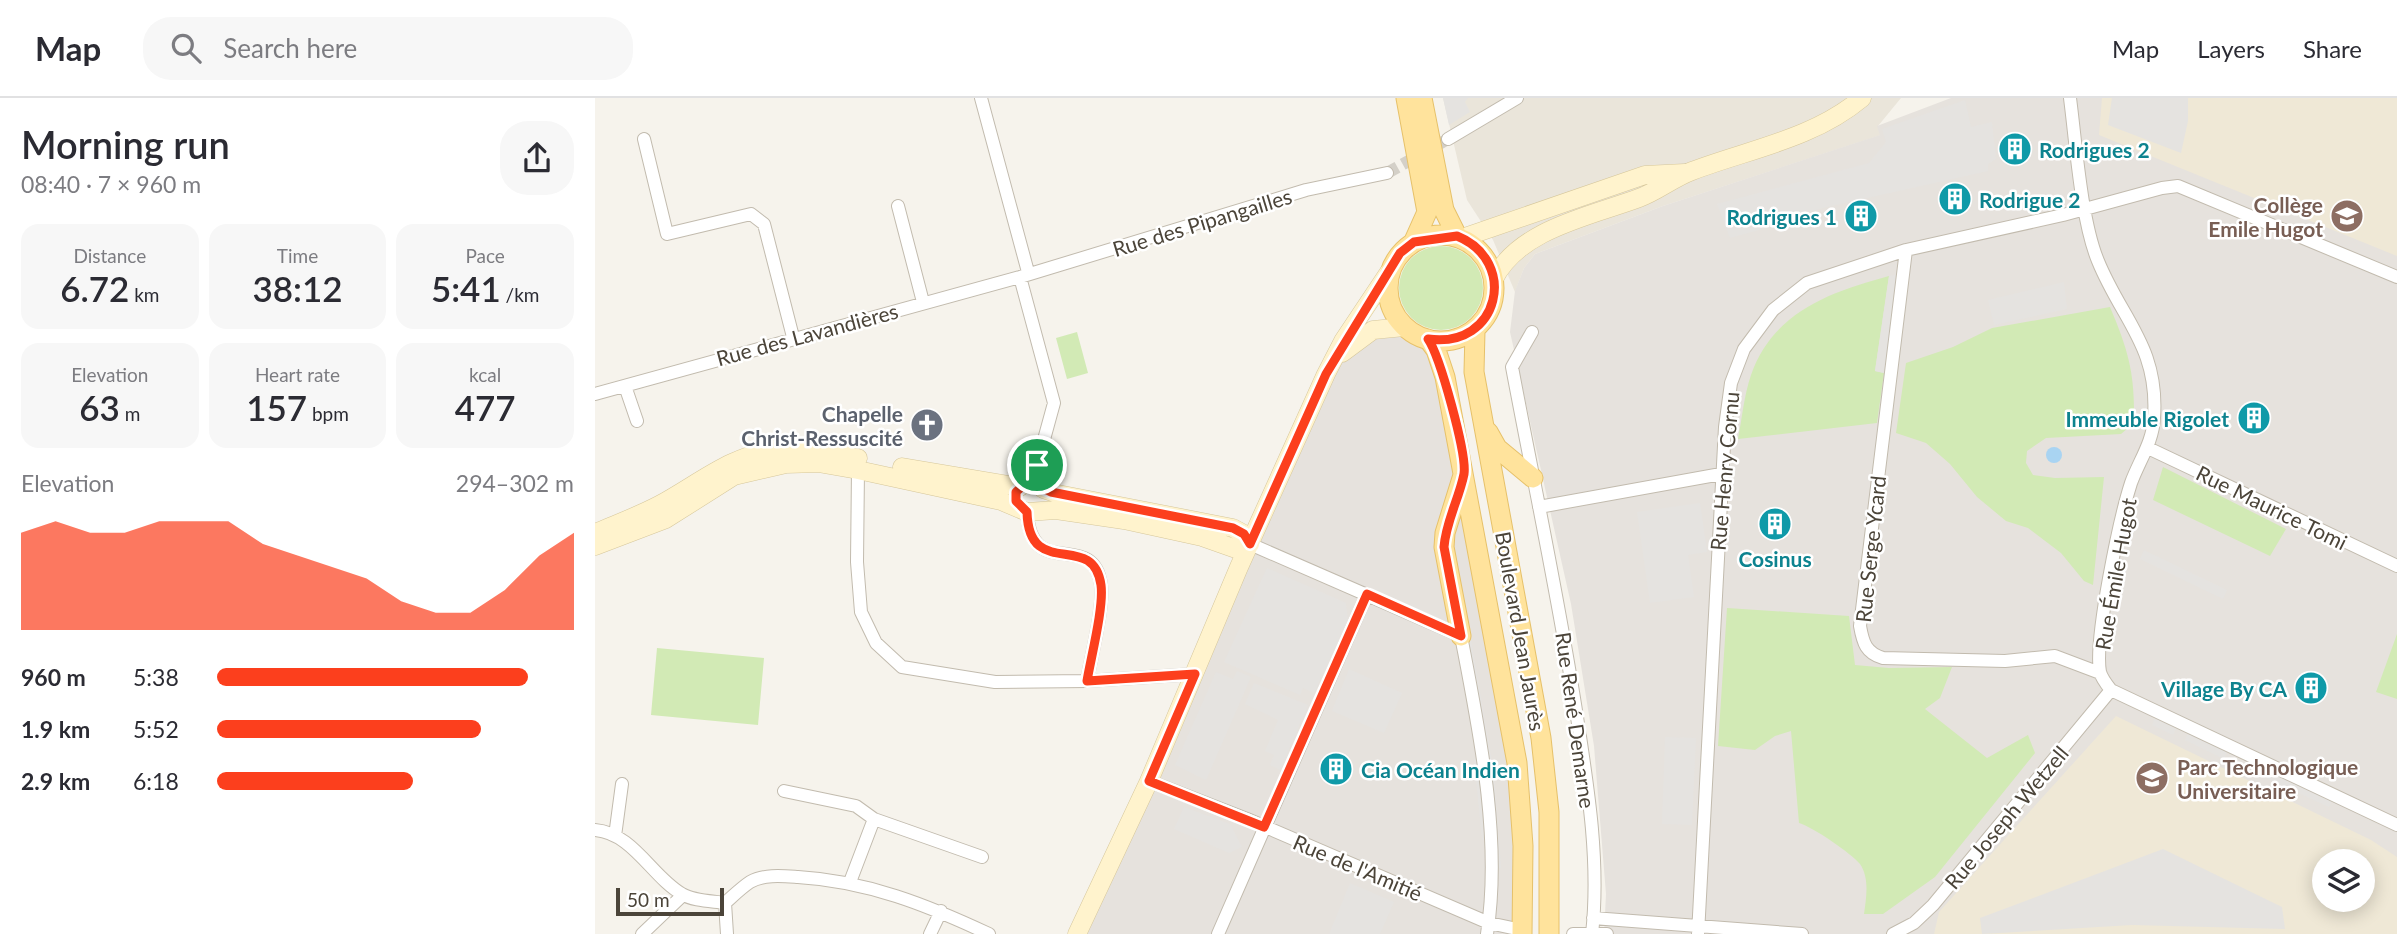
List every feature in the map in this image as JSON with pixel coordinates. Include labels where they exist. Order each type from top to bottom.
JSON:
[{"type":"main road","points":[[1077,934],[1149,781],[1250,544],[1335,359],[1400,253],[1414,242],[1427,212],[1406,98]]},
{"type":"main road","points":[[1422,98],[1444,210],[1459,237],[1477,248],[1486,258],[1494,279]]},
{"type":"main road","points":[[1389,272],[1387,291],[1392,311],[1404,327],[1428,339],[1455,339],[1475,331],[1492,303],[1494,279],[1499,269],[1524,245],[1653,193],[1689,172],[1796,137],[1843,114],[1862,98]]},
{"type":"main road","points":[[1414,242],[1459,237],[1645,175],[1689,172]]},
{"type":"main road","points":[[1335,359],[1373,330],[1404,327]]},
{"type":"main road","name":"Boulevard Jean Jaurès","points":[[1475,331],[1474,372],[1541,738],[1549,812],[1549,934]]},
{"type":"main road","name":"Boulevard Jean Jaurès","points":[[1428,339],[1436,350],[1445,377],[1465,471],[1517,764],[1523,846],[1522,932]]},
{"type":"main road","points":[[1484,425],[1497,448],[1533,478]]},
{"type":"main road","points":[[595,533],[659,505],[728,462],[780,449],[812,449],[963,479],[1032,486],[1058,494],[1233,528],[1244,534],[1250,544]]},
{"type":"main road","points":[[595,546],[666,519],[734,477],[755,469],[818,463],[1029,510],[1124,520],[1202,537],[1236,549],[1250,544]]},
{"type":"main road","points":[[1461,636],[1444,547],[1445,533],[1465,471]]},
{"type":"main road","points":[[1029,510],[1015,497],[1032,486]]},
{"type":"main road","points":[[1029,510],[1045,496],[1032,486]]},
{"type":"street","points":[[981,98],[1053,403],[1032,486]]},
{"type":"street","points":[[1448,139],[1517,98]]},
{"type":"street","name":"Rue Émile Hugot","points":[[2070,98],[2086,209],[2097,260],[2151,365],[2154,420],[2148,448],[2122,513],[2102,629],[2101,673],[2112,690]]},
{"type":"street","points":[[644,139],[667,234],[751,214],[764,224],[793,337]]},
{"type":"street","name":"Rue des Pipangailles","points":[[1024,274],[1155,238],[1306,190],[1387,173]]},
{"type":"street","name":"Rue Henry Cornu","points":[[1698,930],[1721,474],[1731,383],[1744,349],[1773,310],[1807,284],[1906,250],[2178,186],[2397,277]]},
{"type":"street","points":[[898,206],[923,302]]},
{"type":"street","name":"Rue Serge Ycard","points":[[1906,250],[1860,626],[1862,642],[1871,655],[2005,662],[2055,656],[2101,673]]},
{"type":"street","name":"Rue des Lavandières","points":[[595,394],[1024,274]]},
{"type":"street","name":"Rue René Demarne","points":[[1532,332],[1512,367],[1561,613],[1589,797],[1592,933]]},
{"type":"street","points":[[625,386],[637,421]]},
{"type":"street","name":"Rue Maurice Tomi","points":[[2148,448],[2397,566]]},
{"type":"street","points":[[858,470],[857,562],[861,612],[877,643],[902,667],[982,681],[1087,681],[1195,674]]},
{"type":"street","points":[[1539,507],[1721,474]]},
{"type":"street","points":[[1029,510],[1028,533],[1034,544],[1041,550],[1085,559],[1093,565],[1098,574],[1101,594],[1087,681]]},
{"type":"street","points":[[1250,544],[1461,636],[1485,777],[1491,862],[1488,928]]},
{"type":"street","points":[[1218,934],[1367,594]]},
{"type":"street","points":[[2112,690],[2397,825]]},
{"type":"street","name":"Rue Joseph Wetzell","points":[[1893,934],[1914,923],[1933,905],[2112,690]]},
{"type":"street","name":"Rue de l'Amitié","points":[[1149,781],[1264,827],[1488,928],[1522,932]]},
{"type":"street","points":[[615,836],[622,784]]},
{"type":"street","points":[[784,790],[856,806],[874,819],[982,857]]},
{"type":"street","points":[[850,882],[874,819]]},
{"type":"street","points":[[595,830],[615,836],[683,895],[725,903]]},
{"type":"street","points":[[725,903],[751,881],[774,876],[850,882],[905,897],[989,934]]},
{"type":"street","points":[[642,934],[683,895]]},
{"type":"street","points":[[725,903],[727,934]]},
{"type":"street","points":[[930,934],[941,911]]},
{"type":"street","points":[[1593,918],[1698,930],[1802,934]]},
{"type":"street","points":[[1573,934],[1607,934]]},
{"type":"shaded area","points":[[1443,98],[1901,98],[1878,126],[1881,135],[1663,206],[1535,254],[1524,268],[1515,292],[1493,240],[1467,200]]},
{"type":"shaded area","points":[[1443,98],[1468,98],[1465,102],[1470,112],[1449,125]]},
{"type":"shaded area","points":[[1951,98],[2397,98],[2397,934],[1604,934],[1606,894],[1594,746],[1571,604],[1510,332],[1515,291],[1524,268],[1535,254],[1663,206],[1880,135],[1877,126]]},
{"type":"shaded area","name":"Collège Emile Hugot","points":[[2102,98],[2397,98],[2397,256],[2099,135]]},
{"type":"shaded area","points":[[2112,98],[2188,98],[2188,121],[2181,153],[2108,125]]},
{"type":"shaded area","points":[[1965,100],[1971,127],[1992,122],[1996,159],[1988,164],[1988,171],[1827,207],[1805,213],[1792,221],[1730,238],[1717,204],[1869,163],[1886,142],[1882,129]]},
{"type":"shaded area","points":[[1899,274],[1884,373],[1875,371],[1889,276]]},
{"type":"shaded area","points":[[2064,282],[2067,309],[1994,325],[1988,300]]},
{"type":"shaded area","points":[[1404,327],[1428,339],[1517,763],[1522,934],[1077,934],[1326,374],[1355,342]]},
{"type":"shaded area","points":[[1700,503],[1707,552],[1688,555],[1694,597],[1650,603],[1637,512]]},
{"type":"shaded area","points":[[2144,550],[2227,590],[2223,599],[2140,559]]},
{"type":"shaded area","points":[[1267,568],[1346,603],[1348,619],[1314,693],[1303,688],[1300,695],[1224,662]]},
{"type":"shaded area","points":[[1464,599],[1494,773],[1501,868],[1496,869],[1459,600]]},
{"type":"shaded area","points":[[1349,669],[1402,693],[1384,733],[1332,711]]},
{"type":"shaded area","points":[[1237,671],[1251,677],[1206,780],[1175,765],[1216,672],[1233,679]]},
{"type":"shaded area","points":[[1254,683],[1308,705],[1280,770],[1270,765],[1274,755],[1265,751],[1278,720],[1245,704]]},
{"type":"shaded area","name":"Parc Technologique Universitaire","points":[[2116,716],[2371,840],[2397,857],[2397,934],[1934,934],[1939,912]]},
{"type":"shaded area","points":[[2155,718],[2176,728],[2173,735],[2152,725]]},
{"type":"shaded area","points":[[2188,734],[2227,752],[2224,759],[2185,740]]},
{"type":"shaded area","points":[[1665,737],[1696,738],[1692,825],[1662,824]]},
{"type":"shaded area","points":[[1474,759],[1479,759],[1487,840],[1482,840]]},
{"type":"shaded area","points":[[2260,767],[2332,801],[2329,807],[2257,774]]},
{"type":"shaded area","points":[[1184,807],[1230,824],[1242,847],[1229,853],[1174,829]]},
{"type":"shaded area","points":[[2163,849],[2282,907],[2285,929],[2132,925],[1982,934],[1980,918]]},
{"type":"shaded area","points":[[1350,883],[1394,902],[1380,934],[1329,934]]},
{"type":"green space","points":[[1433,246],[1449,246],[1465,253],[1476,264],[1483,280],[1480,304],[1471,318],[1449,330],[1433,330],[1417,323],[1406,312],[1399,296],[1399,280],[1406,264],[1417,253]]},
{"type":"green space","points":[[1889,276],[1875,371],[1884,373],[1877,423],[1738,439],[1751,375],[1761,353],[1774,335],[1789,320],[1825,298]]},
{"type":"green space","points":[[2110,307],[2129,364],[2134,423],[2121,434],[2046,438],[2027,451],[2026,463],[2033,475],[2055,478],[2104,477],[2093,585],[2084,581],[2061,553],[2028,528],[2006,521],[1977,497],[1950,464],[1926,443],[1896,433],[1906,363],[1953,347],[1992,328]]},
{"type":"green space","points":[[1077,332],[1088,373],[1067,379],[1056,338]]},
{"type":"green space","points":[[2163,467],[2286,529],[2270,556],[2153,500]]},
{"type":"green space","points":[[1727,608],[1849,616],[1855,665],[1889,668],[1952,667],[1940,698],[1925,709],[1987,758],[2028,735],[2035,753],[1935,877],[1883,914],[1864,914],[1866,882],[1860,864],[1832,841],[1799,823],[1791,731],[1775,736],[1755,750],[1718,746]]},
{"type":"green space","points":[[2397,634],[2397,699],[2376,692]]},
{"type":"green space","points":[[657,648],[764,658],[758,725],[651,715]]},
{"type":"water","points":[[2051,447],[2057,447],[2062,455],[2060,461],[2051,463],[2046,458],[2046,452]]},
{"type":"tunnel","points":[[1387,173],[1448,139]]},
{"type":"place","name":"Rodrigues 2","points":[[2015,149]]},
{"type":"place","name":"Rodrigue 2","points":[[1955,199]]},
{"type":"place","name":"Rodrigues 1","points":[[1861,216]]},
{"type":"place","name":"Collège Emile Hugot","points":[[2347,216]]},
{"type":"place","name":"Immeuble Rigolet","points":[[2254,418]]},
{"type":"place","name":"Chapelle Christ-Ressuscité","points":[[927,425]]},
{"type":"place","name":"Cosinus","points":[[1775,524]]},
{"type":"place","name":"Village By CA","points":[[2311,688]]},
{"type":"place","name":"Cia Océan Indien","points":[[1336,769]]},
{"type":"place","name":"Parc Technologique Universitaire","points":[[2152,778]]},
{"type":"route","points":[[1457,236],[1477,248],[1486,258],[1494,279],[1494,291],[1485,319],[1475,331],[1465,336],[1441,341],[1428,339],[1436,350],[1445,377],[1465,471],[1445,533],[1444,547],[1461,636],[1367,594],[1264,827],[1149,781],[1195,674],[1087,681],[1101,584],[1093,565],[1085,559],[1041,550],[1028,533],[1027,512],[1019,507],[1015,497],[1017,490],[1026,483],[1037,465],[1039,486],[1051,492],[1233,528],[1244,534],[1250,544],[1297,436],[1343,341],[1400,253],[1414,242],[1429,237],[1457,236]]}]
